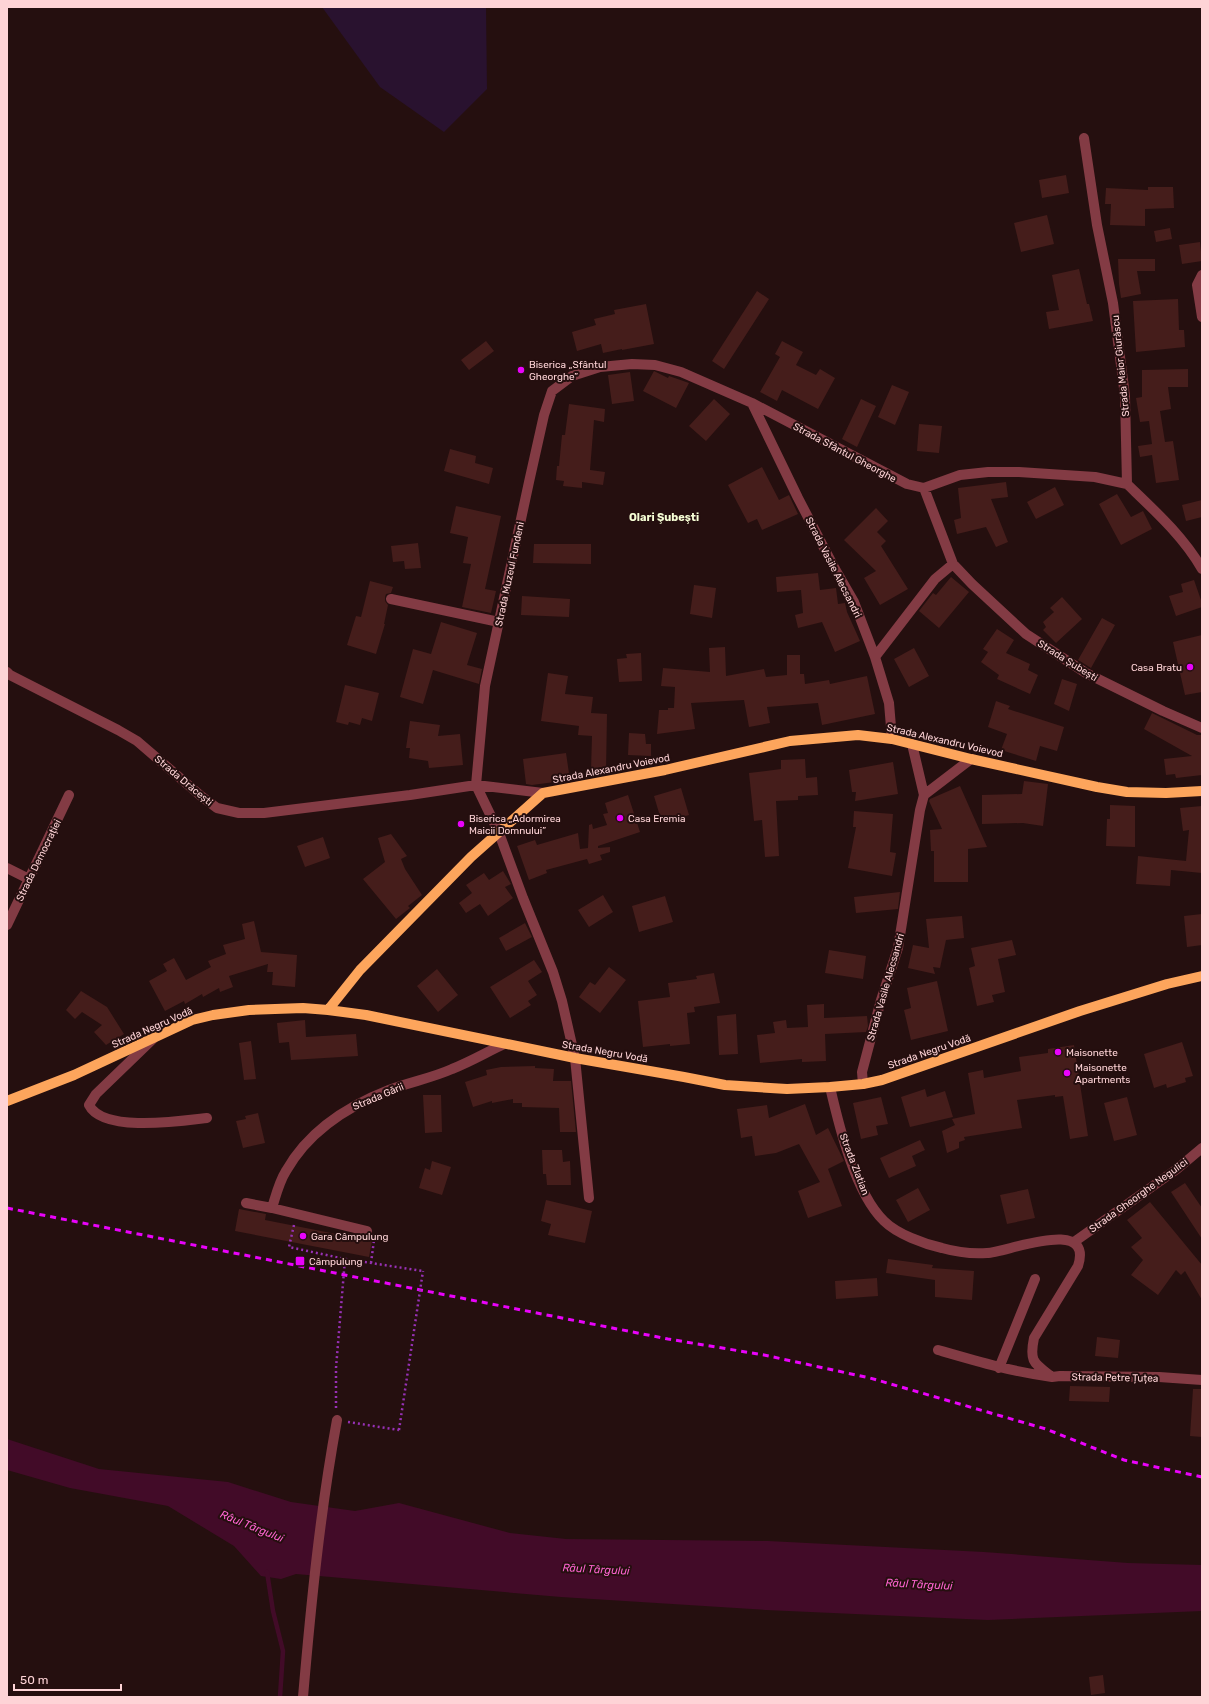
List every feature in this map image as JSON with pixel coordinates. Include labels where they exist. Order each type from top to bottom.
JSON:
[{"type":"main road","name":"Strada Alexandru Voievod","points":[[543,793],[665,770],[790,741],[858,735],[892,739],[972,760],[1127,792],[1202,792]]},
{"type":"main road","points":[[328,1010],[360,970],[471,857],[543,793]]},
{"type":"main road","name":"Strada Negru Vodă","points":[[7,1101],[74,1075],[192,1020],[249,1010],[303,1008],[366,1015],[575,1058],[726,1084],[787,1089],[863,1084],[905,1073],[1117,999],[1167,984],[1202,976]]},
{"type":"street","name":"Strada Maior Giurăscu","points":[[1084,138],[1097,225],[1113,303],[1125,396],[1127,484]]},
{"type":"street","points":[[1202,275],[1197,285],[1202,317]]},
{"type":"street","name":"Strada Sfântul Gheorghe","points":[[572,376],[600,367],[632,364],[655,365],[681,372],[752,403],[907,484],[924,488]]},
{"type":"street","name":"Strada Muzeul Fundeni","points":[[476,785],[485,686],[544,415],[552,391],[572,376]]},
{"type":"street","name":"Strada Vasile Alecsandri","points":[[752,403],[834,569],[854,602],[875,657],[889,703],[892,739]]},
{"type":"street","points":[[924,488],[960,476],[988,472],[1019,472],[1095,477],[1127,484],[1172,529],[1195,557],[1202,569]]},
{"type":"street","name":"Strada Șubești","points":[[924,488],[953,564],[972,584],[1026,634],[1086,673],[1163,711],[1202,728]]},
{"type":"street","points":[[875,657],[935,579],[953,564]]},
{"type":"street","points":[[391,599],[499,622]]},
{"type":"street","name":"Strada Drăcești","points":[[7,672],[10,675],[137,741],[217,808],[239,813],[272,812],[410,795],[476,785],[543,793]]},
{"type":"street","name":"Strada Vasile Alecsandri","points":[[863,1084],[862,1072],[881,1000],[898,948],[920,810],[924,795],[912,744]]},
{"type":"street","points":[[924,795],[972,760]]},
{"type":"street","points":[[476,785],[498,833],[553,972],[562,1001],[575,1058],[589,1198]]},
{"type":"street","name":"Strada Democrației","points":[[7,925],[69,795]]},
{"type":"street","points":[[7,868],[29,879]]},
{"type":"street","points":[[156,1036],[96,1094],[89,1105],[92,1110],[106,1118],[131,1122],[158,1123],[207,1118]]},
{"type":"street","name":"Strada Gării","points":[[272,1208],[286,1171],[316,1134],[336,1116],[358,1103],[390,1090],[452,1069],[504,1044]]},
{"type":"street","name":"Strada Zlatian","points":[[830,1087],[838,1119],[861,1185],[874,1211],[886,1223],[908,1237],[941,1248],[966,1253],[988,1253],[1045,1240],[1060,1239],[1077,1246]]},
{"type":"street","name":"Strada Gheorghe Negulici","points":[[1077,1246],[1202,1148]]},
{"type":"street","points":[[246,1203],[368,1231]]},
{"type":"street","points":[[1052,1377],[1034,1361],[1031,1349],[1034,1338],[1078,1266],[1081,1255],[1077,1246]]},
{"type":"street","points":[[999,1368],[1035,1279]]},
{"type":"street","name":"Strada Petre Țuțea","points":[[938,1350],[999,1368],[1052,1377],[1160,1377],[1202,1380]]},
{"type":"street","points":[[303,1697],[312,1593],[337,1420]]},
{"type":"path","points":[[297,1215],[289,1247],[371,1264],[423,1271],[399,1430],[351,1423]]},
{"type":"path","points":[[368,1231],[375,1241],[371,1264]]},
{"type":"path","points":[[337,1420],[336,1368],[346,1259]]},
{"type":"shaded area","points":[[322,7],[486,7],[487,89],[444,132],[380,87]]},
{"type":"water","name":"Râul Târgului","points":[[7,1439],[99,1469],[228,1482],[291,1502],[355,1511],[399,1503],[510,1533],[566,1539],[768,1541],[984,1552],[1128,1563],[1202,1565],[1202,1611],[988,1620],[766,1610],[561,1597],[296,1574],[281,1579],[261,1576],[234,1546],[168,1506],[70,1488],[7,1470]]},
{"type":"building","points":[[1066,175],[1069,193],[1042,198],[1039,180]]},
{"type":"building","points":[[1148,187],[1173,187],[1174,208],[1145,209],[1145,226],[1110,225],[1111,204],[1105,204],[1106,188],[1148,190]]},
{"type":"building","points":[[1047,215],[1054,244],[1021,252],[1014,223]]},
{"type":"building","points":[[1170,228],[1172,239],[1156,242],[1154,231]]},
{"type":"building","points":[[1200,242],[1202,261],[1182,264],[1179,245]]},
{"type":"building","points":[[1118,259],[1155,259],[1155,271],[1137,271],[1141,294],[1121,298]]},
{"type":"building","points":[[1079,269],[1087,304],[1089,304],[1093,321],[1049,329],[1046,312],[1059,310],[1052,275]]},
{"type":"building","points":[[757,291],[769,299],[724,369],[712,361]]},
{"type":"building","points":[[1178,299],[1179,330],[1184,330],[1185,347],[1136,352],[1133,301]]},
{"type":"building","points":[[646,304],[654,344],[603,353],[601,344],[577,351],[572,332],[596,325],[594,319],[615,314],[614,310]]},
{"type":"building","points":[[486,341],[494,351],[469,370],[461,360]]},
{"type":"building","points":[[782,341],[803,352],[796,365],[816,375],[820,369],[835,378],[818,409],[782,390],[777,401],[760,392],[780,357],[775,354]]},
{"type":"building","points":[[1188,369],[1188,387],[1168,387],[1171,409],[1160,411],[1165,442],[1173,441],[1179,480],[1156,483],[1152,455],[1140,457],[1138,446],[1152,444],[1149,421],[1140,422],[1136,398],[1142,397],[1142,370]]},
{"type":"building","points":[[654,371],[668,378],[669,376],[689,383],[676,408],[643,391]]},
{"type":"building","points":[[630,372],[634,401],[612,404],[608,375]]},
{"type":"building","points":[[892,385],[909,392],[895,425],[878,417]]},
{"type":"building","points":[[714,399],[730,414],[706,441],[689,426]]},
{"type":"building","points":[[861,399],[876,406],[857,447],[842,439]]},
{"type":"building","points":[[569,404],[605,409],[604,422],[594,420],[590,470],[605,472],[603,485],[582,482],[582,488],[563,486],[564,481],[556,480],[562,435],[565,435]]},
{"type":"building","points":[[919,424],[942,426],[939,453],[917,451]]},
{"type":"building","points":[[450,449],[476,456],[475,463],[493,468],[489,484],[444,471]]},
{"type":"building","points":[[762,467],[779,500],[789,495],[798,514],[762,530],[757,519],[748,523],[728,485]]},
{"type":"building","points":[[1006,482],[1008,497],[991,499],[1008,542],[996,547],[986,527],[957,534],[954,520],[961,518],[958,488]]},
{"type":"building","points":[[1055,487],[1064,505],[1036,519],[1027,502]]},
{"type":"building","points":[[1117,494],[1131,517],[1143,511],[1152,529],[1121,545],[1099,504]]},
{"type":"building","points":[[1202,500],[1202,517],[1186,521],[1182,505]]},
{"type":"building","points":[[456,506],[501,516],[485,589],[496,591],[491,613],[462,607],[471,564],[463,563],[468,537],[450,533]]},
{"type":"building","points":[[876,508],[888,521],[877,532],[886,541],[881,546],[908,589],[880,605],[864,578],[876,571],[844,540]]},
{"type":"building","points":[[418,543],[421,568],[405,569],[404,561],[393,562],[391,546]]},
{"type":"building","points":[[534,544],[591,544],[591,564],[533,563]]},
{"type":"building","points":[[818,573],[820,590],[836,588],[838,604],[845,603],[847,612],[860,641],[835,652],[822,622],[798,628],[795,615],[803,613],[801,590],[777,592],[776,577]]},
{"type":"building","points":[[951,577],[969,592],[939,628],[919,611],[933,593],[936,595]]},
{"type":"building","points":[[1194,580],[1202,607],[1176,616],[1169,596],[1183,592],[1181,584]]},
{"type":"building","points":[[370,581],[393,587],[391,593],[386,594],[385,597],[385,601],[388,605],[385,624],[376,654],[347,645],[356,616],[361,617]]},
{"type":"building","points":[[694,585],[716,588],[712,618],[690,614]]},
{"type":"building","points":[[522,596],[570,599],[569,617],[521,615]]},
{"type":"building","points":[[1062,597],[1082,619],[1056,643],[1043,630],[1046,627],[1043,622],[1054,612],[1050,608]]},
{"type":"building","points":[[1102,618],[1115,625],[1091,668],[1078,660]]},
{"type":"building","points":[[441,622],[477,633],[467,665],[482,669],[479,684],[433,670],[423,704],[400,697],[413,649],[431,654]]},
{"type":"building","points":[[997,629],[1014,640],[1006,653],[1030,664],[1028,670],[1038,675],[1030,694],[997,679],[999,675],[981,662],[988,652],[983,649]]},
{"type":"building","name":"Casa Bratu","points":[[1202,635],[1202,692],[1185,695],[1173,642]]},
{"type":"building","points":[[725,647],[726,676],[764,669],[766,677],[787,675],[787,655],[800,655],[800,674],[804,674],[805,684],[829,680],[830,684],[867,676],[875,714],[822,725],[818,703],[767,707],[770,723],[749,727],[744,700],[691,703],[695,729],[657,734],[659,710],[674,708],[675,687],[661,686],[663,668],[710,672],[709,648]]},
{"type":"building","points":[[914,648],[929,676],[909,687],[894,659]]},
{"type":"building","points":[[641,653],[642,681],[619,682],[617,659],[627,658],[626,654]]},
{"type":"building","points":[[548,673],[568,676],[565,694],[593,697],[591,713],[607,714],[606,772],[591,771],[592,736],[578,735],[579,726],[541,721]]},
{"type":"building","points":[[1062,679],[1077,684],[1069,711],[1054,704]]},
{"type":"building","points":[[345,685],[379,693],[372,721],[362,718],[360,725],[349,722],[348,725],[336,722]]},
{"type":"building","points":[[996,701],[1010,706],[1008,709],[1064,727],[1057,751],[1040,746],[1036,761],[1001,750],[1007,734],[988,727]]},
{"type":"building","points":[[1152,713],[1197,735],[1202,735],[1202,775],[1176,778],[1175,774],[1166,775],[1164,759],[1192,756],[1144,729]]},
{"type":"building","points":[[410,721],[440,725],[438,736],[460,734],[463,765],[429,768],[428,761],[409,758],[410,748],[406,748]]},
{"type":"building","points":[[629,733],[645,734],[646,744],[651,744],[651,756],[628,755]]},
{"type":"building","points":[[566,753],[570,780],[532,785],[526,784],[523,759]]},
{"type":"building","points":[[805,759],[806,778],[817,777],[818,795],[798,796],[798,800],[776,801],[779,856],[765,857],[762,820],[754,821],[749,773],[781,769],[781,760]]},
{"type":"building","points":[[893,762],[898,794],[855,801],[856,792],[852,792],[849,770]]},
{"type":"building","points":[[1024,781],[1048,784],[1043,826],[1023,823],[982,824],[982,795],[1022,794]]},
{"type":"building","points":[[960,786],[987,847],[968,849],[968,882],[934,882],[934,851],[931,851],[930,830],[942,829],[929,801],[930,799]]},
{"type":"building","points":[[681,788],[689,815],[662,823],[654,796]]},
{"type":"building","points":[[628,795],[640,832],[598,846],[598,848],[610,847],[610,852],[600,855],[602,860],[589,864],[587,859],[546,870],[547,873],[529,880],[517,846],[535,840],[537,845],[578,833],[580,849],[588,848],[589,825],[592,824],[593,829],[607,825],[603,814],[608,813],[605,803]]},
{"type":"building","points":[[1110,805],[1135,806],[1135,847],[1106,846],[1107,819],[1110,819]]},
{"type":"building","points":[[1202,806],[1202,873],[1171,870],[1170,886],[1136,884],[1138,856],[1186,861],[1189,830],[1183,831],[1180,808]]},
{"type":"building","points":[[854,811],[893,814],[890,852],[896,853],[892,876],[848,868],[856,827],[853,827]]},
{"type":"building","points":[[391,834],[407,856],[401,859],[405,869],[422,895],[408,906],[410,908],[396,919],[363,879],[385,862],[378,838]]},
{"type":"building","points":[[323,837],[330,858],[305,867],[297,846]]},
{"type":"building","points":[[503,871],[511,884],[505,887],[513,898],[488,916],[480,904],[466,913],[459,903],[472,893],[466,885],[484,873],[489,880]]},
{"type":"building","points":[[900,892],[898,909],[856,913],[854,897]]},
{"type":"building","points":[[603,895],[613,912],[589,927],[578,910]]},
{"type":"building","points":[[665,896],[673,922],[639,932],[632,906]]},
{"type":"building","points":[[1202,914],[1202,945],[1187,947],[1184,916]]},
{"type":"building","points":[[962,916],[964,938],[946,940],[940,968],[933,967],[935,974],[908,968],[913,945],[929,948],[926,919]]},
{"type":"building","points":[[254,921],[261,952],[297,955],[295,987],[272,985],[273,972],[267,972],[268,964],[229,976],[233,987],[220,992],[219,988],[203,997],[202,994],[185,1004],[184,1001],[165,1011],[149,981],[167,971],[163,964],[174,958],[186,980],[211,967],[208,961],[226,954],[223,945],[245,939],[242,924]]},
{"type":"building","points":[[525,923],[532,937],[506,951],[499,938]]},
{"type":"building","points":[[1012,940],[1016,955],[998,959],[1005,992],[992,995],[994,1002],[977,1006],[969,968],[975,966],[971,948]]},
{"type":"building","points":[[829,950],[866,956],[863,979],[825,973]]},
{"type":"building","points":[[534,960],[542,972],[528,981],[537,995],[528,1001],[531,1005],[510,1018],[490,987]]},
{"type":"building","points":[[609,967],[626,980],[600,1013],[579,997],[590,982],[595,985]]},
{"type":"building","points":[[437,969],[458,995],[438,1012],[417,986]]},
{"type":"building","points":[[714,973],[720,1003],[694,1007],[695,1012],[687,1013],[690,1044],[670,1046],[670,1044],[643,1047],[638,1001],[670,997],[668,983],[697,979],[696,976]]},
{"type":"building","points":[[937,981],[948,1031],[911,1040],[904,1010],[911,1008],[907,988]]},
{"type":"building","points":[[81,991],[107,1007],[124,1034],[106,1045],[94,1032],[102,1025],[82,1012],[75,1019],[66,1010]]},
{"type":"building","points":[[824,1004],[824,1018],[867,1016],[868,1026],[866,1032],[825,1034],[826,1061],[802,1062],[802,1059],[760,1063],[757,1035],[775,1033],[773,1022],[786,1020],[787,1028],[808,1027],[807,1005]]},
{"type":"building","points":[[736,1014],[738,1054],[719,1055],[717,1016]]},
{"type":"building","points":[[305,1020],[306,1037],[356,1034],[358,1056],[291,1060],[289,1042],[279,1043],[277,1023]]},
{"type":"building","points":[[251,1041],[256,1079],[244,1080],[239,1043]]},
{"type":"building","points":[[1182,1042],[1193,1076],[1185,1078],[1186,1082],[1167,1088],[1166,1084],[1154,1088],[1144,1054]]},
{"type":"building","points":[[1074,1045],[1088,1136],[1070,1139],[1063,1096],[1055,1097],[1055,1095],[1017,1100],[1022,1128],[964,1137],[965,1140],[959,1142],[959,1148],[947,1153],[942,1131],[955,1125],[952,1119],[975,1114],[968,1073],[983,1070],[984,1078],[1021,1071],[1019,1057],[1048,1053],[1048,1049]]},
{"type":"building","points":[[535,1066],[535,1068],[554,1069],[553,1081],[571,1081],[576,1132],[560,1132],[559,1108],[522,1107],[522,1103],[513,1103],[513,1099],[492,1103],[492,1101],[473,1107],[465,1082],[487,1075],[486,1070],[501,1067]]},
{"type":"building","points":[[925,1089],[927,1097],[945,1091],[953,1117],[910,1127],[901,1097]]},
{"type":"building","points":[[423,1095],[441,1095],[442,1132],[425,1133]]},
{"type":"building","points":[[881,1097],[888,1124],[876,1126],[878,1135],[861,1139],[853,1103]]},
{"type":"building","points":[[1127,1097],[1137,1135],[1114,1141],[1104,1103]]},
{"type":"building","points":[[805,1104],[816,1135],[828,1128],[844,1161],[828,1169],[842,1206],[808,1218],[798,1191],[820,1182],[799,1144],[776,1153],[755,1156],[752,1136],[741,1138],[737,1109],[767,1105],[769,1118]]},
{"type":"building","points":[[258,1113],[265,1143],[243,1148],[236,1121],[246,1119],[245,1116]]},
{"type":"building","points":[[920,1140],[925,1150],[912,1156],[916,1166],[889,1178],[880,1158]]},
{"type":"building","points":[[542,1150],[562,1150],[563,1162],[570,1161],[571,1185],[547,1185],[546,1174],[543,1174]]},
{"type":"building","points":[[432,1161],[451,1167],[442,1195],[419,1188],[425,1168],[430,1170]]},
{"type":"building","points":[[1185,1183],[1202,1208],[1202,1239],[1171,1192]]},
{"type":"building","points":[[918,1188],[930,1210],[908,1222],[896,1200]]},
{"type":"building","points":[[1028,1189],[1035,1218],[1007,1224],[1000,1195]]},
{"type":"building","points":[[546,1200],[592,1211],[585,1243],[548,1235],[551,1224],[541,1221]]},
{"type":"building","points":[[1150,1202],[1202,1265],[1202,1300],[1185,1271],[1181,1275],[1176,1270],[1158,1295],[1131,1275],[1143,1260],[1131,1247],[1142,1238],[1127,1220]]},
{"type":"building","name":"Gara Câmpulung","points":[[239,1209],[266,1214],[265,1220],[372,1241],[369,1257],[235,1231]]},
{"type":"building","points":[[888,1259],[933,1265],[932,1268],[974,1271],[972,1300],[935,1297],[935,1280],[886,1273]]},
{"type":"building","points":[[877,1278],[878,1296],[836,1299],[835,1281]]},
{"type":"building","points":[[1097,1337],[1120,1340],[1118,1358],[1095,1356]]},
{"type":"building","points":[[1070,1386],[1110,1387],[1109,1402],[1069,1401]]},
{"type":"building","points":[[1193,1389],[1202,1389],[1202,1437],[1190,1436]]},
{"type":"building","points":[[1103,1675],[1105,1693],[1091,1695],[1089,1677]]},
{"type":"waterway","points":[[267,1572],[273,1611],[283,1651],[280,1697]]},
{"type":"railway","points":[[7,1208],[668,1339],[764,1355],[870,1378],[1046,1429],[1124,1460],[1202,1477]]},
{"type":"place","name":"Biserica „Sfântul Gheorghe”","points":[[521,370]]},
{"type":"place","name":"Casa Bratu","points":[[1190,667]]},
{"type":"place","name":"Casa Eremia","points":[[620,818]]},
{"type":"place","name":"Biserica „Adormirea Maicii Domnului”","points":[[461,824]]},
{"type":"place","name":"Maisonette","points":[[1058,1052]]},
{"type":"place","name":"Maisonette Apartments","points":[[1067,1073]]},
{"type":"place","name":"Gara Câmpulung","points":[[303,1236]]},
{"type":"place","name":"Câmpulung","points":[[300,1261]]},
{"type":"district","name":"Olari Şubeşti","points":[[664,517]]}]
